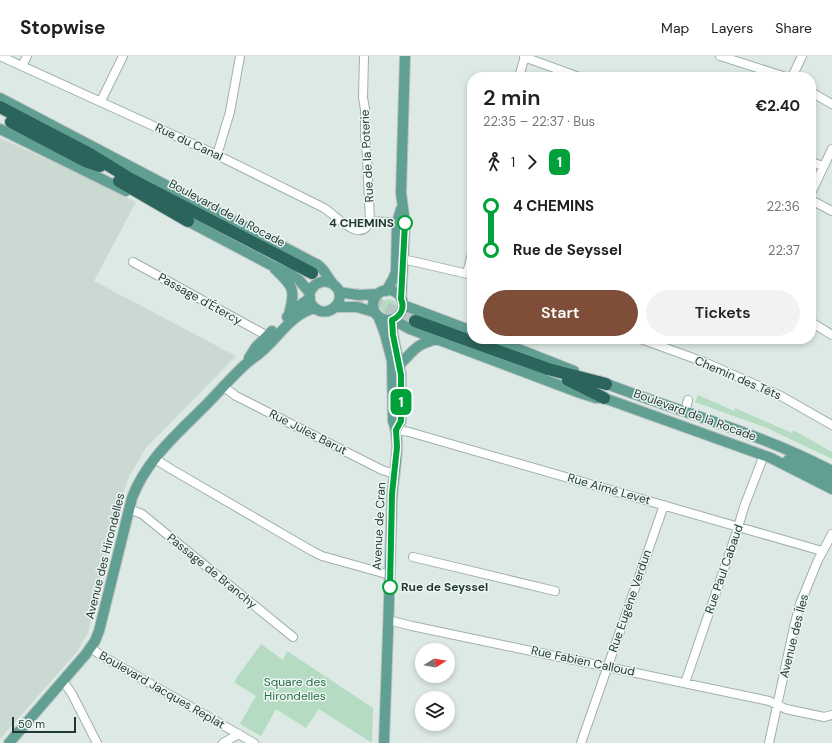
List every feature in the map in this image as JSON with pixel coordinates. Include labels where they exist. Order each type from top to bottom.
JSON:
[{"type":"highway","name":"Boulevard de la Rocade","points":[[0,107],[90,154],[129,178],[312,273]]},
{"type":"highway","name":"Boulevard de la Rocade","points":[[0,116],[85,161],[129,178]]},
{"type":"highway","points":[[85,161],[188,221]]},
{"type":"highway","name":"Boulevard de la Rocade","points":[[415,321],[467,340]]},
{"type":"highway","name":"Boulevard de la Rocade","points":[[479,344],[548,369],[606,384]]},
{"type":"highway","name":"Boulevard de la Rocade","points":[[548,369],[604,398]]},
{"type":"main road","points":[[405,56],[401,193],[403,204],[400,261],[402,302],[401,313],[393,319],[384,320],[377,315],[357,307],[335,307],[327,311],[320,311],[311,304],[310,296],[313,286],[325,281],[336,288],[358,295],[395,292],[402,302],[467,329]]},
{"type":"main road","points":[[0,98],[315,263],[325,271],[336,288],[339,300],[335,307]]},
{"type":"main road","points":[[0,129],[188,221],[297,278],[310,296]]},
{"type":"main road","points":[[377,315],[373,302],[394,278],[400,261]]},
{"type":"main road","points":[[271,265],[288,282],[292,291],[293,299],[288,316]]},
{"type":"main road","name":"Avenue des Hirondelles","points":[[246,364],[256,347],[310,296]]},
{"type":"main road","name":"Avenue des Hirondelles","points":[[10,742],[91,648],[99,631],[129,509],[136,488],[155,459],[181,429],[246,364],[262,352],[295,317],[315,308]]},
{"type":"main road","name":"Avenue de Cran","points":[[377,315],[385,334],[392,361],[393,420],[396,430],[397,447],[392,494],[384,743]]},
{"type":"main road","points":[[393,319],[406,327],[580,393],[596,398],[604,398]]},
{"type":"main road","name":"Avenue de Cran","points":[[393,319],[393,335],[400,364],[401,421],[396,430]]},
{"type":"main road","points":[[400,364],[417,346],[438,339]]},
{"type":"main road","points":[[506,344],[606,384]]},
{"type":"main road","name":"Boulevard de la Rocade","points":[[606,384],[766,442],[806,458],[832,472]]},
{"type":"main road","name":"Boulevard de la Rocade","points":[[604,398],[767,456],[832,489]]},
{"type":"main road","points":[[767,456],[776,456],[795,463],[832,481]]},
{"type":"street","name":"Rue du Canal","points":[[0,56],[217,155],[324,208],[351,229],[357,231],[362,229],[367,226],[370,221]]},
{"type":"street","points":[[22,66],[27,56]]},
{"type":"street","points":[[101,101],[123,56]]},
{"type":"street","points":[[217,155],[230,112],[240,56]]},
{"type":"street","name":"Rue de la Poterie","points":[[364,56],[363,98],[365,109],[365,139],[370,221]]},
{"type":"street","points":[[720,56],[770,72]]},
{"type":"street","points":[[794,72],[802,56]]},
{"type":"street","points":[[520,72],[525,57],[566,72]]},
{"type":"street","points":[[816,95],[832,104]]},
{"type":"street","points":[[816,182],[832,149]]},
{"type":"street","points":[[816,164],[823,166]]},
{"type":"street","points":[[816,203],[832,211]]},
{"type":"street","points":[[370,221],[401,223]]},
{"type":"street","points":[[400,261],[467,274]]},
{"type":"street","name":"Passage d'Étercy","points":[[133,262],[266,337]]},
{"type":"street","points":[[816,325],[832,335]]},
{"type":"street","name":"Chemin des Têts","points":[[655,344],[704,362],[780,396],[832,425]]},
{"type":"street","name":"Rue Jules Barut","points":[[224,386],[236,396],[382,470],[395,474]]},
{"type":"street","points":[[685,412],[688,400]]},
{"type":"street","name":"Rue Aimé Levet","points":[[396,430],[409,432],[664,505],[822,552]]},
{"type":"street","name":"Rue Paul Cabaud","points":[[685,683],[744,507],[767,456]]},
{"type":"street","points":[[155,459],[322,556],[390,575]]},
{"type":"street","name":"Rue Eugène Verdun","points":[[581,743],[664,505]]},
{"type":"street","name":"Passage de Branchy","points":[[129,509],[142,514],[293,637]]},
{"type":"street","name":"Avenue des Îles","points":[[770,743],[798,611],[809,580],[832,534]]},
{"type":"street","points":[[413,557],[555,591]]},
{"type":"street","name":"Rue Fabien Calloud","points":[[388,620],[769,701],[786,709],[824,717],[832,715]]},
{"type":"street","name":"Boulevard Jacques Replat","points":[[91,648],[102,656],[254,743]]},
{"type":"street","points":[[63,681],[72,694],[97,743]]},
{"type":"street","points":[[223,743],[239,734]]},
{"type":"shaded area","points":[[0,138],[136,202],[94,281],[236,356],[145,449],[129,477],[119,503],[88,633],[76,653],[0,739]]},
{"type":"green space","points":[[386,299],[392,299],[397,304],[395,313],[392,315],[386,315],[381,310],[381,304]]},
{"type":"green space","points":[[698,395],[734,411],[735,408],[792,433],[793,430],[832,452],[832,459],[767,428],[695,402]]},
{"type":"green space","name":"Square des Hirondelles","points":[[261,644],[283,660],[287,651],[373,708],[372,743],[319,709],[306,728],[276,709],[261,736],[240,724],[256,696],[235,683],[235,680]]},
{"type":"tunnel","points":[[354,293],[415,321]]},
{"type":"bus line","name":"1","points":[[390,587],[392,494],[397,447],[396,430],[401,421],[401,375],[393,335],[392,320],[399,315],[403,308],[401,299],[405,223]]},
{"type":"place","name":"4 CHEMINS","points":[[405,223]]},
{"type":"place","name":"Rue de Seyssel","points":[[390,587]]}]
